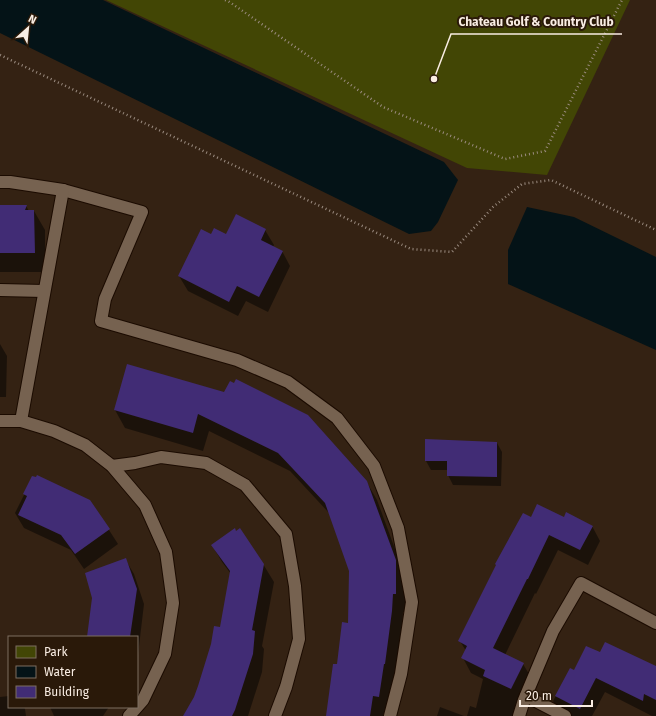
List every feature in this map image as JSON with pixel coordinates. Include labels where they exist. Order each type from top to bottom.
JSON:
[{"type":"lane","points":[[0,182],[10,182],[63,190],[142,212],[105,299],[101,320],[237,360],[288,382],[337,418],[374,466],[398,528],[412,602],[401,674],[390,716]]},
{"type":"lane","points":[[21,421],[63,190]]},
{"type":"lane","points":[[0,290],[44,292]]},
{"type":"lane","points":[[0,421],[21,421],[54,430],[84,445],[112,466],[145,505],[166,552],[173,603],[165,654],[143,700],[138,706]]},
{"type":"lane","points":[[112,466],[135,463],[161,457],[206,464],[245,485],[286,534],[295,586],[299,639],[286,687],[275,716]]},
{"type":"lane","points":[[519,716],[553,631],[581,583],[656,623]]},
{"type":"lane","points":[[526,696],[565,716]]},
{"type":"lane","points":[[129,716],[136,708]]},
{"type":"path","points":[[225,0],[382,107],[505,159],[545,150],[622,0]]},
{"type":"path","points":[[0,55],[411,249],[452,252],[493,207],[522,184],[551,180],[656,230]]},
{"type":"green space","points":[[106,0],[630,0],[547,175],[467,168]]},
{"type":"water","points":[[0,0],[103,0],[444,162],[458,180],[438,222],[431,231],[409,234],[0,33]]},
{"type":"water","points":[[527,207],[574,217],[656,257],[656,350],[508,284],[508,250]]},
{"type":"building","points":[[0,205],[27,205],[25,210],[34,210],[35,253],[0,253]]},
{"type":"building","points":[[236,214],[266,229],[261,240],[283,251],[259,297],[237,286],[229,302],[178,276],[201,229],[211,234],[214,228],[226,234]]},
{"type":"building","points":[[127,364],[224,392],[230,381],[234,383],[236,379],[308,415],[367,481],[396,560],[396,594],[393,594],[385,664],[379,697],[373,696],[370,716],[326,716],[333,664],[337,664],[342,622],[348,623],[349,571],[325,503],[278,453],[198,414],[193,433],[114,410]]},
{"type":"building","points":[[425,439],[497,442],[497,477],[447,476],[447,461],[425,461]]},
{"type":"building","points":[[37,475],[90,500],[110,529],[75,554],[61,535],[18,515],[27,496],[23,494],[32,476],[36,477]]},
{"type":"building","points":[[537,504],[564,517],[566,512],[593,526],[580,550],[549,535],[493,648],[524,663],[511,689],[483,676],[485,670],[461,658],[467,646],[458,641],[496,565],[495,564],[523,513],[531,517]]},
{"type":"building","points":[[235,528],[236,531],[240,528],[264,564],[252,630],[255,631],[253,654],[232,716],[183,716],[194,697],[198,686],[211,644],[214,626],[220,627],[230,571],[211,545]]},
{"type":"building","points":[[126,558],[137,589],[130,636],[87,636],[92,598],[85,573]]},
{"type":"building","points":[[605,642],[656,666],[656,700],[644,694],[643,701],[596,678],[580,709],[555,696],[570,668],[574,670],[586,646],[600,652]]},
{"type":"place","name":"Chateau Golf & Country Club","points":[[434,79]]}]
